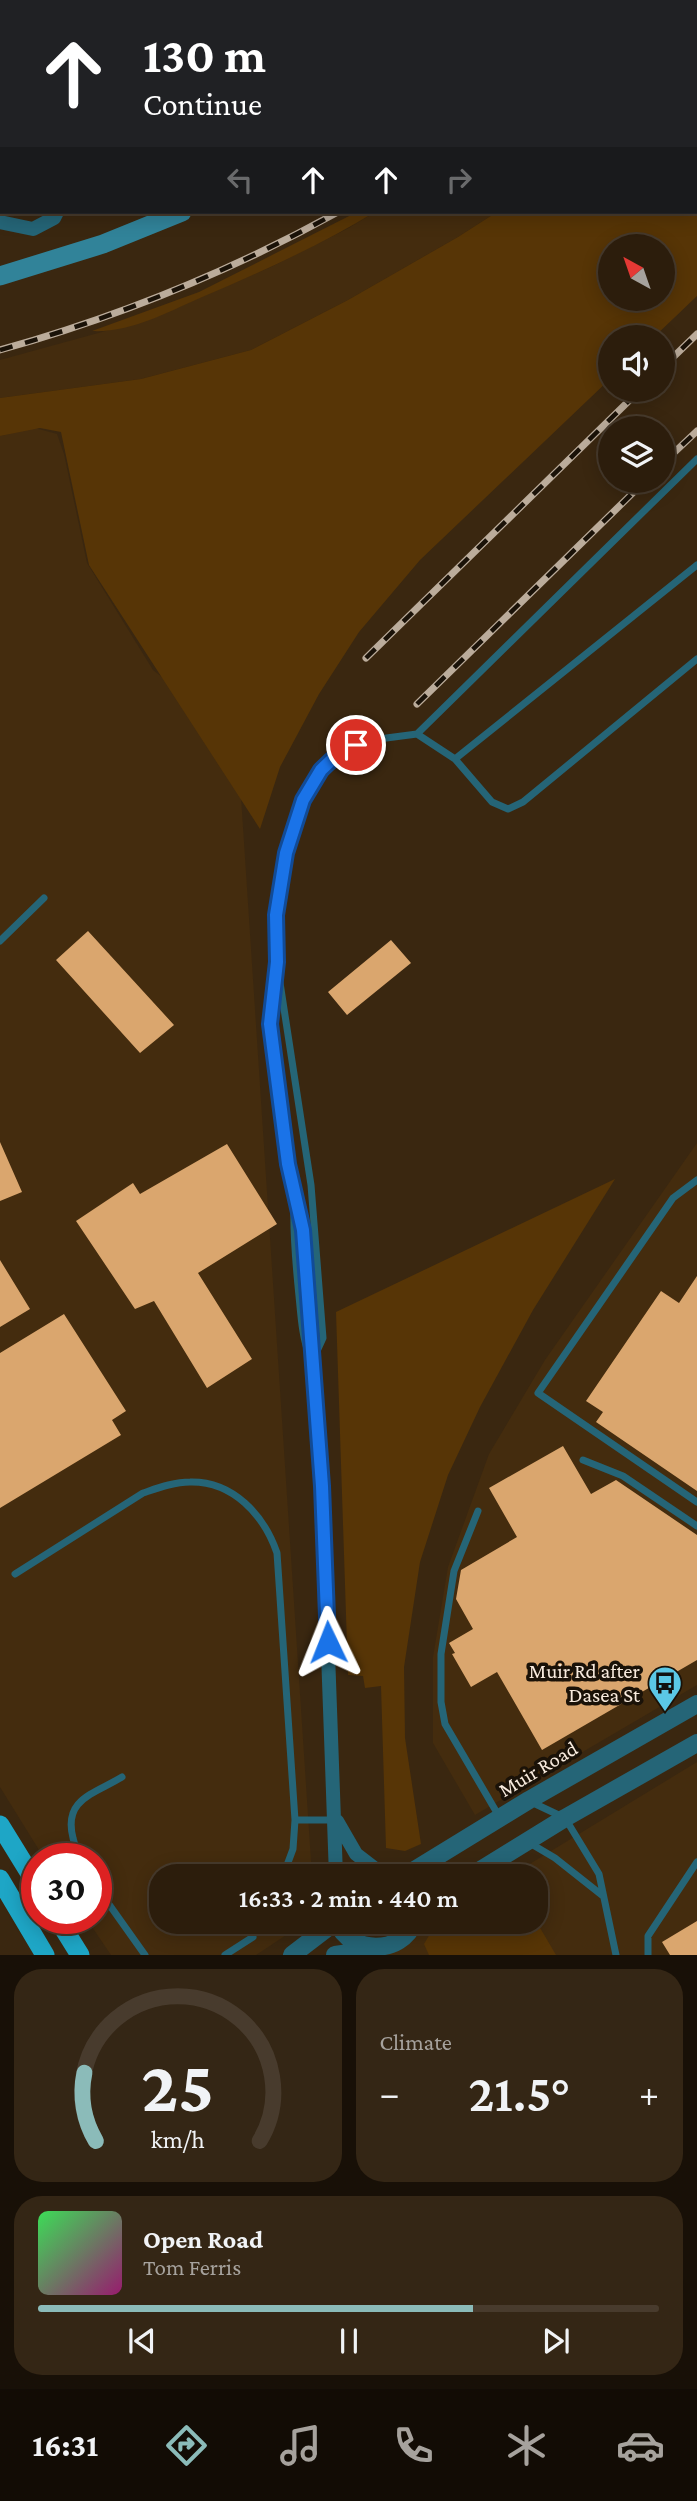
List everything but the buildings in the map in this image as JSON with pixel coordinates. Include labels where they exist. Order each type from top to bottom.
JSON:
[{"type":"highway","points":[[0,1825],[21,1859]]},
{"type":"highway","points":[[0,1879],[45,1955]]},
{"type":"highway","points":[[67,1934],[80,1955]]},
{"type":"main road","points":[[0,276],[103,244],[177,214]]},
{"type":"street","points":[[0,222],[33,229],[54,218],[56,214]]},
{"type":"street","points":[[312,1362],[322,1486],[337,1864]]},
{"type":"street","name":"Muir Road","points":[[422,1864],[697,1704]]},
{"type":"street","points":[[491,1864],[565,1818],[697,1743]]},
{"type":"street","points":[[336,1820],[356,1854],[367,1864]]},
{"type":"street","points":[[292,1955],[320,1934]]},
{"type":"street","points":[[343,1934],[363,1951]]},
{"type":"street","points":[[335,1955],[363,1951],[396,1951],[409,1934]]},
{"type":"lane","points":[[312,1362],[323,1338],[311,1185],[277,962],[276,915],[286,853],[303,800],[321,770],[342,750],[371,740],[417,734],[697,459]]},
{"type":"lane","points":[[455,759],[697,565]]},
{"type":"lane","points":[[417,734],[455,759],[492,802],[508,809],[523,802],[697,659]]},
{"type":"lane","points":[[0,941],[44,898]]},
{"type":"lane","points":[[277,962],[270,1024],[294,1200],[293,1233],[304,1342],[312,1362]]},
{"type":"lane","points":[[697,1180],[673,1198],[538,1393],[697,1502]]},
{"type":"lane","points":[[583,1461],[623,1476],[697,1526]]},
{"type":"lane","points":[[15,1574],[143,1493],[162,1487],[190,1482],[226,1490],[241,1499],[264,1523],[277,1553],[295,1820],[293,1849],[287,1864]]},
{"type":"lane","points":[[478,1511],[454,1571],[442,1654],[442,1702],[445,1724],[500,1818]]},
{"type":"lane","points":[[75,1843],[70,1827],[71,1814],[77,1804],[122,1777]]},
{"type":"lane","points":[[529,1800],[565,1818],[599,1874],[616,1955]]},
{"type":"lane","points":[[295,1820],[336,1820]]},
{"type":"lane","points":[[528,1842],[555,1858],[604,1896]]},
{"type":"lane","points":[[648,1955],[648,1936],[697,1862]]},
{"type":"lane","points":[[112,1909],[145,1955]]},
{"type":"lane","points":[[225,1955],[253,1937],[251,1934]]},
{"type":"shaded area","points":[[353,214],[371,214],[289,258],[161,316],[120,329],[92,331],[199,292]]},
{"type":"shaded area","points":[[372,214],[494,214],[348,300],[251,350],[141,379],[0,398],[0,360],[153,318],[273,266]]},
{"type":"shaded area","points":[[494,214],[697,214],[697,296],[667,325],[598,325],[598,390],[420,560],[359,632],[319,694],[280,767],[260,829],[89,565],[61,432],[40,428],[0,436],[0,398],[141,379],[251,350],[348,300]]},
{"type":"shaded area","points":[[35,428],[57,434],[64,454],[87,563],[153,670],[237,736],[311,1864],[149,1864],[149,1934],[288,1934],[256,1955],[111,1955],[97,1934],[112,1934],[112,1843],[35,1843],[0,1787],[0,436]]},
{"type":"shaded area","points":[[697,1143],[697,1685],[475,1815],[433,1743],[433,1657],[448,1567],[489,1454],[545,1360]]},
{"type":"shaded area","points":[[615,1179],[533,1310],[480,1407],[448,1475],[420,1562],[404,1667],[405,1738],[421,1844],[405,1851],[386,1848],[381,1686],[365,1688],[363,1676],[348,1675],[336,1312]]},
{"type":"shaded area","points":[[697,1762],[697,1955],[380,1955],[415,1934],[548,1934],[548,1864],[530,1864]]},
{"type":"shaded area","points":[[430,1934],[544,1934],[556,1955],[429,1955],[424,1944]]},
{"type":"railway","points":[[0,350],[88,323],[173,291],[257,254],[334,214]]},
{"type":"railway","points":[[675,355],[697,334]]},
{"type":"railway","points":[[366,658],[628,402]]},
{"type":"railway","points":[[675,452],[697,431]]},
{"type":"railway","points":[[417,704],[633,493]]},
{"type":"place","name":"Muir Rd after Dasea St","points":[[665,1713]]},
{"type":"route","points":[[328,1642],[322,1486],[303,1230],[294,1200],[288,1164],[270,1024],[277,962],[276,915],[286,853],[303,800],[321,770],[342,750],[356,745]]}]
